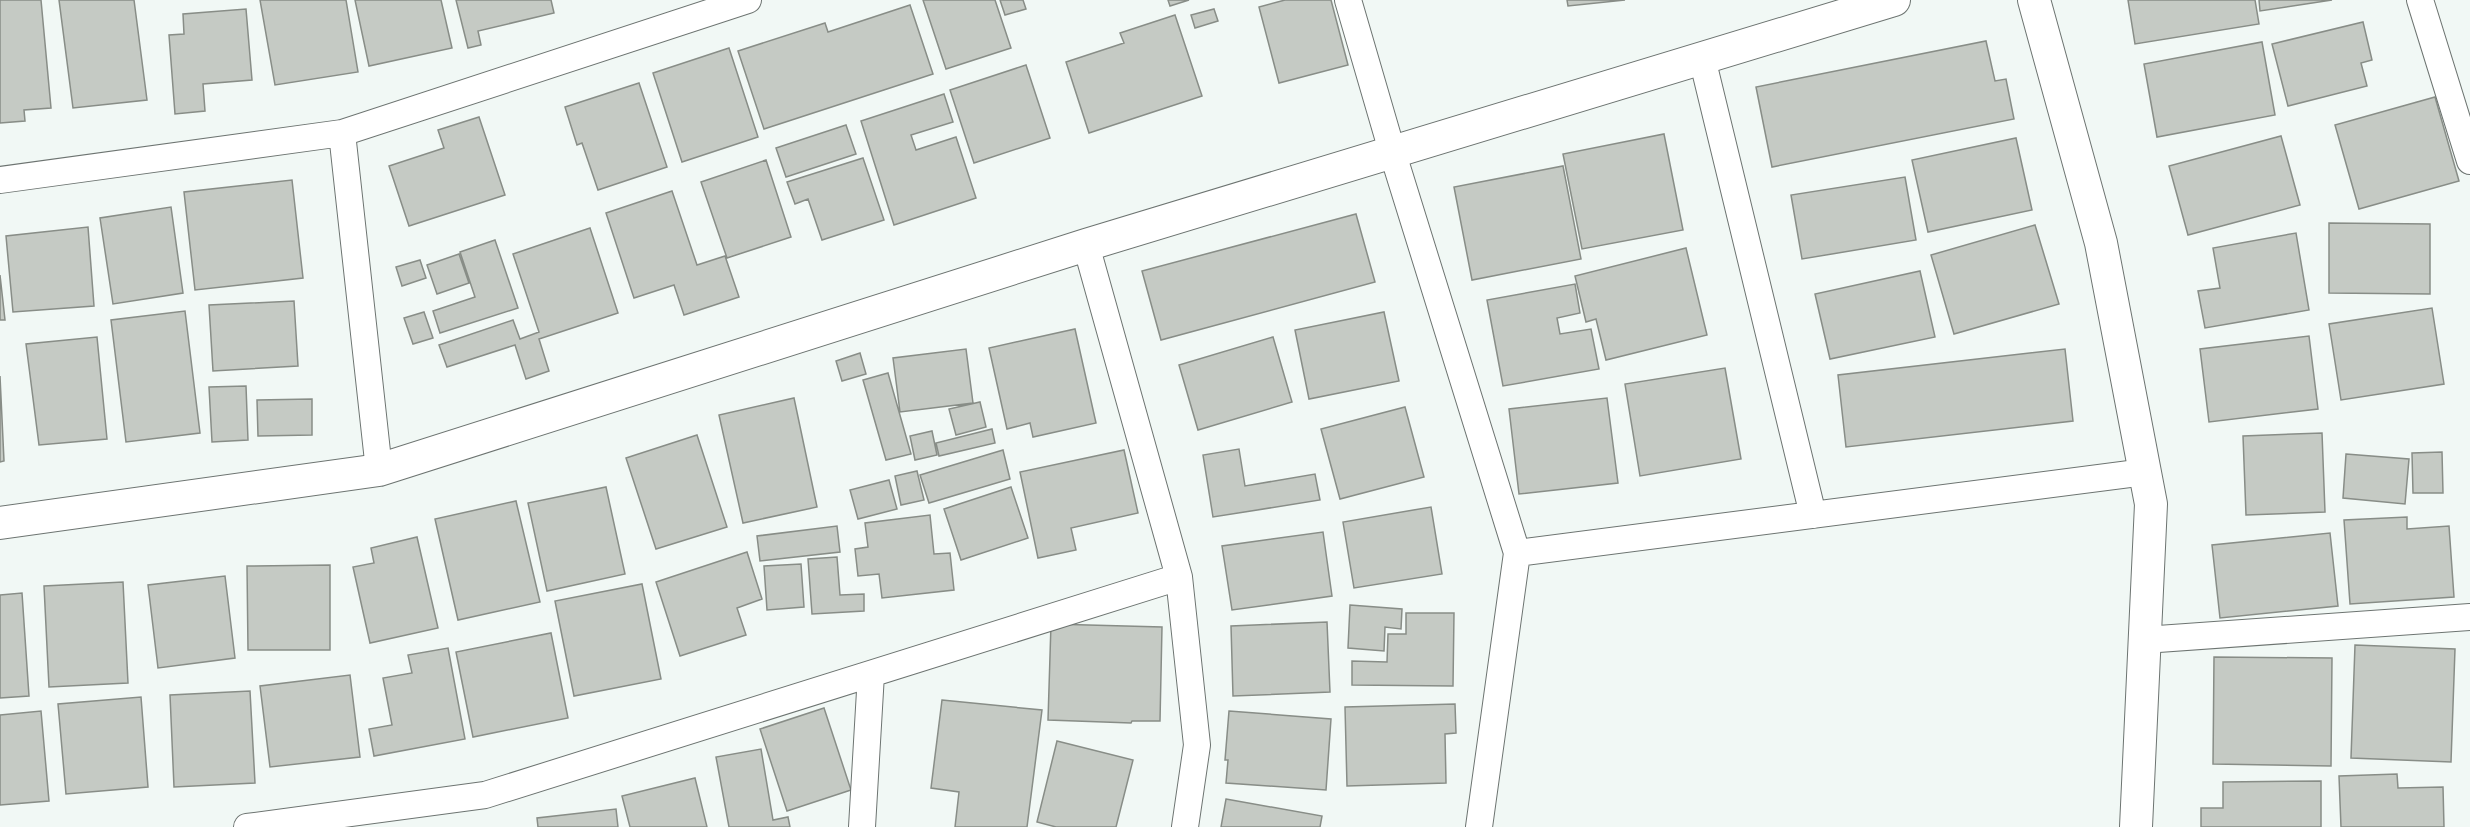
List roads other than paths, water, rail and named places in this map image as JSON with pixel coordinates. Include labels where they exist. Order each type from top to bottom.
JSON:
[{"type":"street","points":[[0,180],[342,133],[748,0]]},
{"type":"street","points":[[1348,0],[1392,152],[1517,553],[1479,827]]},
{"type":"street","points":[[0,523],[379,471],[1086,245],[1894,0]]},
{"type":"street","points":[[2034,0],[2101,243],[2151,504],[2136,827]]},
{"type":"street","points":[[2420,0],[2470,161]]},
{"type":"street","points":[[1702,58],[1813,515]]},
{"type":"street","points":[[342,133],[379,471]]},
{"type":"street","points":[[1086,245],[1179,577],[1197,745],[1185,827]]},
{"type":"street","points":[[1517,553],[2145,472]]},
{"type":"street","points":[[247,827],[485,795],[1179,577]]},
{"type":"street","points":[[2144,640],[2470,617]]},
{"type":"street","points":[[862,827],[871,674]]}]
